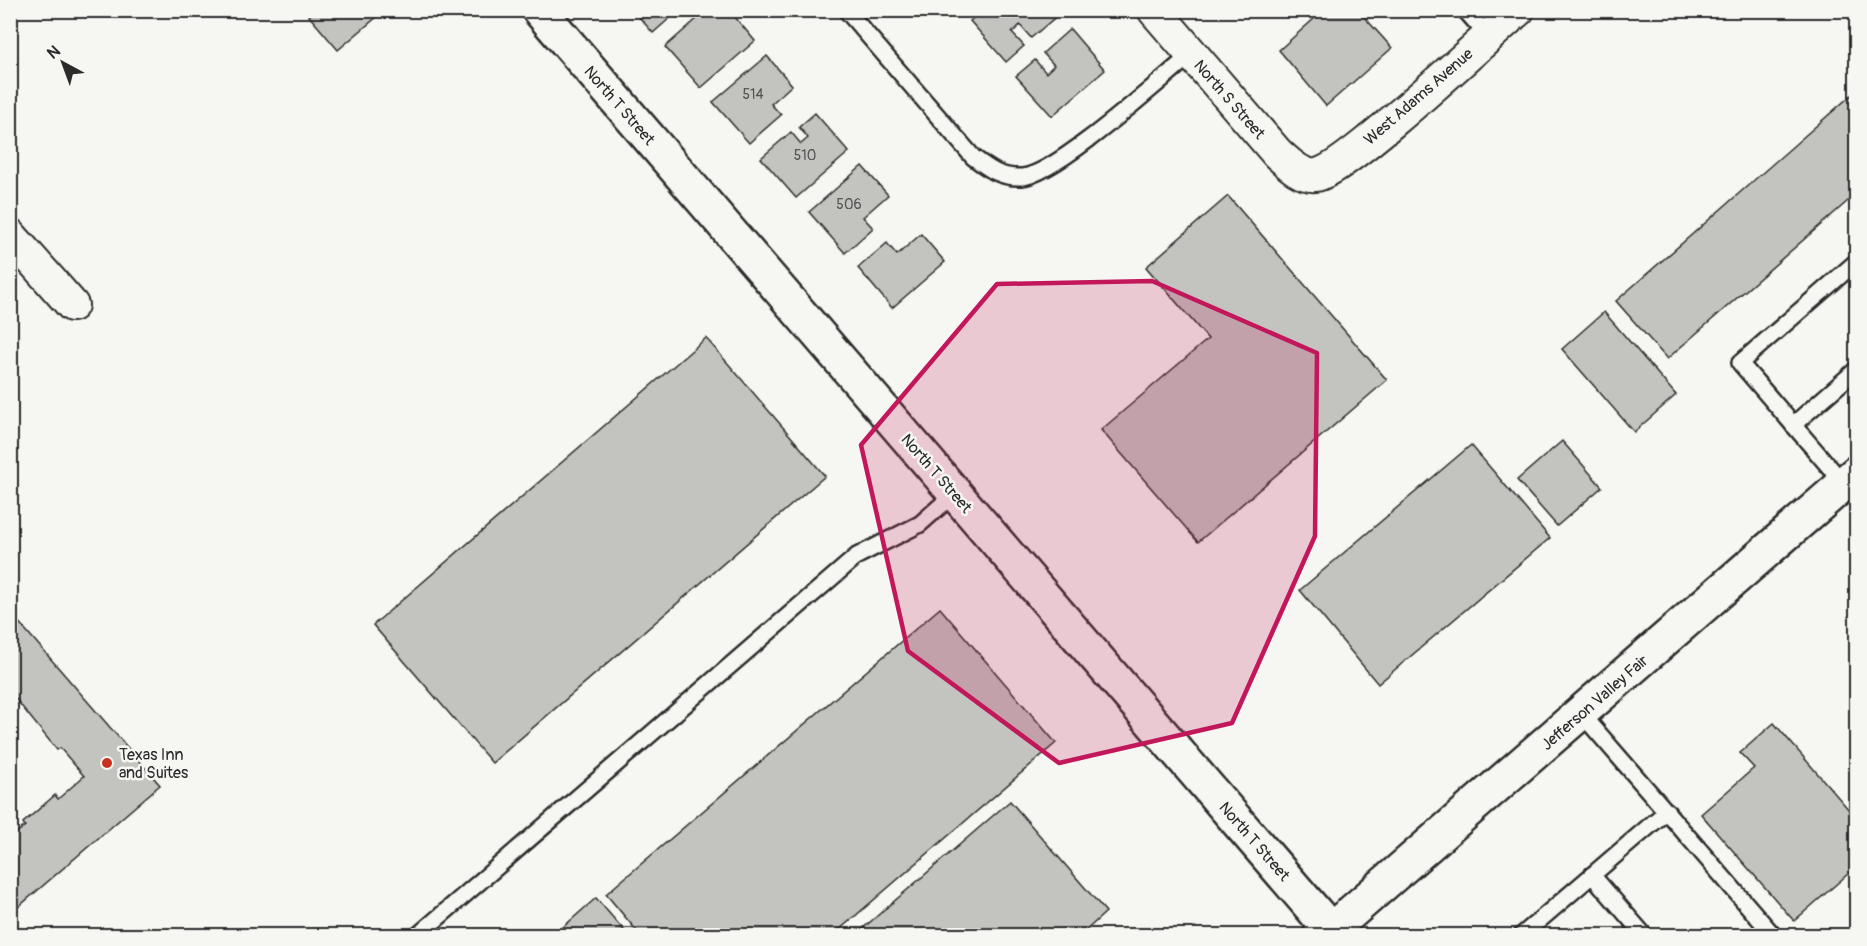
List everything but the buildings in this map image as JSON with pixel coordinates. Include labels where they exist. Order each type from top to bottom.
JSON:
[{"type":"street","name":"North T Street","points":[[539,10],[955,493],[1329,934]]},
{"type":"street","name":"North S Street","points":[[1154,10],[1277,153],[1295,169],[1315,175]]},
{"type":"street","name":"West Adams Avenue","points":[[1315,175],[1334,168],[1518,10]]},
{"type":"street","points":[[10,235],[72,305]]},
{"type":"street","name":"Jefferson Valley Fair","points":[[1329,934],[1850,478]]},
{"type":"lane","points":[[846,10],[973,157],[997,175],[1024,177],[1046,169],[1073,152],[1191,54]]},
{"type":"lane","points":[[1465,10],[1488,36]]},
{"type":"lane","points":[[1850,478],[1793,425],[1740,363],[1857,262]]},
{"type":"lane","points":[[1793,425],[1857,369]]},
{"type":"lane","points":[[417,936],[857,556],[920,524],[955,493]]},
{"type":"lane","points":[[1581,713],[1774,936]]},
{"type":"lane","points":[[1521,936],[1667,811]]},
{"type":"lane","points":[[1592,875],[1645,936]]},
{"type":"highlighted area","points":[[1152,281],[1317,353],[1315,536],[1232,723],[1059,763],[908,651],[861,445],[997,284]]},
{"type":"place","name":"Texas Inn and Suites","points":[[107,763]]}]
